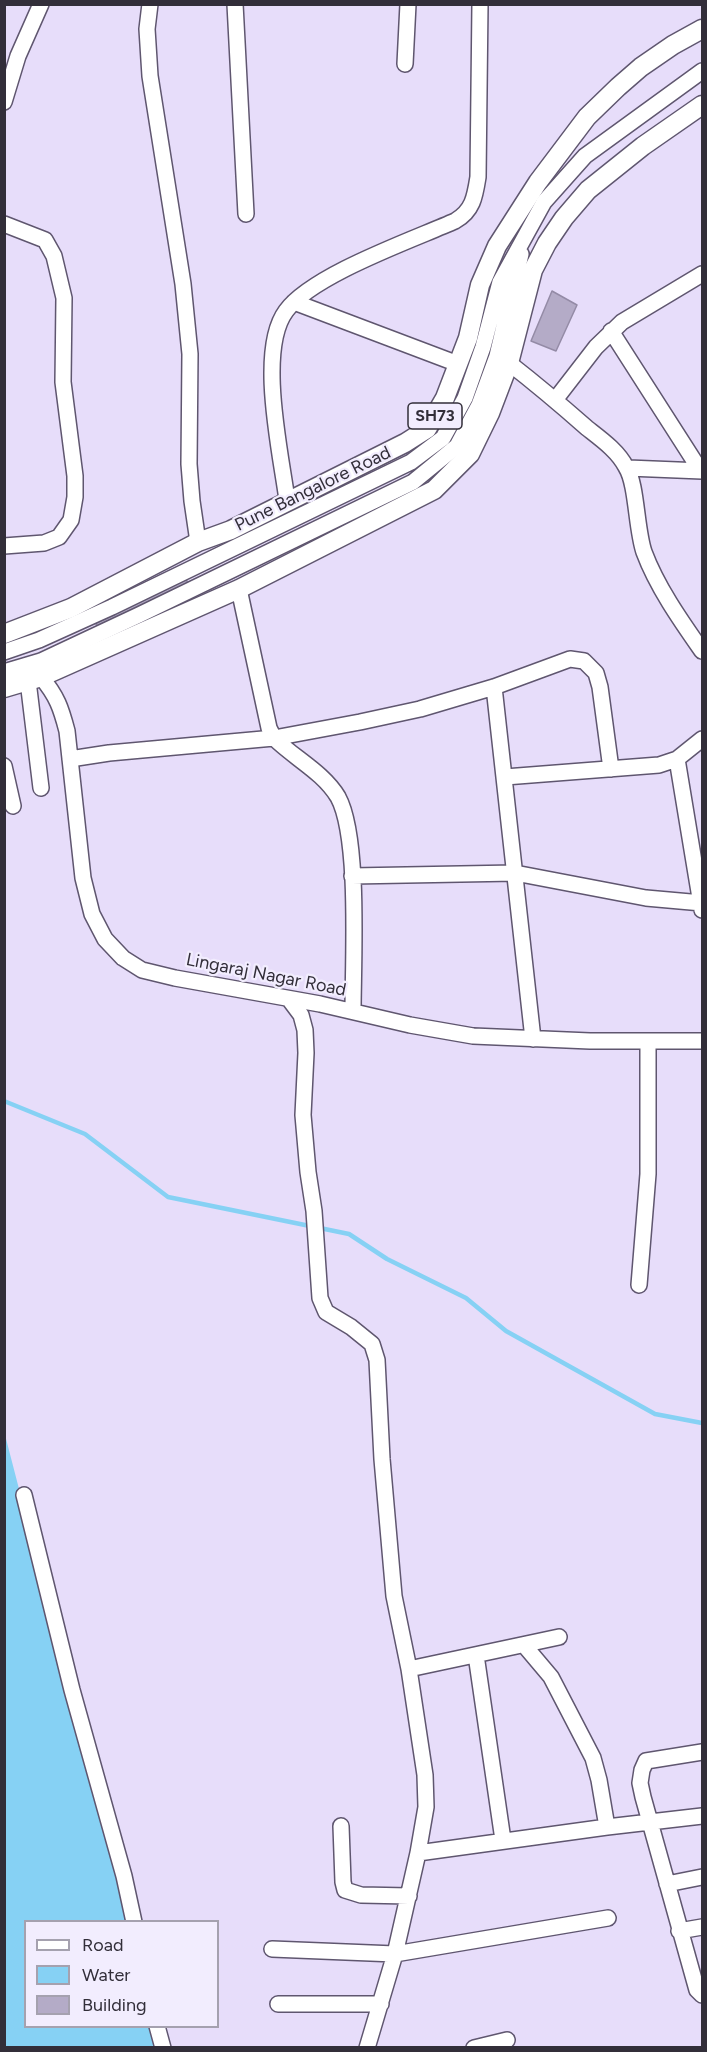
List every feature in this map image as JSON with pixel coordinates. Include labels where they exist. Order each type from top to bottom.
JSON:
[{"type":"main road","name":"Pune Bangalore Road","points":[[4,634],[71,608],[198,542],[231,530],[405,443],[427,429],[445,398],[468,338],[480,285],[497,246],[538,182],[587,117],[618,87],[649,61],[702,29]]},
{"type":"main road","name":"SH73","points":[[4,688],[35,680],[239,589],[434,490],[470,454],[490,413],[509,363],[533,270],[547,243],[564,218],[588,190],[644,146],[702,105]]},
{"type":"street","points":[[4,102],[18,56],[41,4]]},
{"type":"street","points":[[150,4],[147,29],[150,76],[183,284],[190,354],[189,464],[198,542]]},
{"type":"street","points":[[235,4],[246,214]]},
{"type":"street","points":[[405,64],[408,4]]},
{"type":"street","points":[[287,500],[273,399],[272,376],[276,331],[285,312],[294,302],[323,282],[371,257],[455,221],[464,216],[474,201],[478,177],[480,4]]},
{"type":"street","points":[[4,652],[39,640],[112,608],[411,462],[443,438],[465,398],[483,347],[500,282],[544,202],[585,156],[702,71]]},
{"type":"street","points":[[4,224],[45,240],[54,256],[64,298],[63,382],[75,476],[75,497],[71,520],[59,537],[44,543],[4,546]]},
{"type":"street","points":[[4,672],[40,661],[413,482],[457,446],[479,405],[497,356],[524,237]]},
{"type":"street","points":[[555,400],[611,331],[636,313],[701,278]]},
{"type":"street","points":[[294,302],[458,364]]},
{"type":"street","points":[[611,331],[701,470]]},
{"type":"street","points":[[509,363],[606,444],[628,468],[644,552],[665,594],[702,651]]},
{"type":"street","points":[[628,468],[701,470]]},
{"type":"street","points":[[239,589],[269,728],[274,738],[315,773],[338,798],[345,818],[352,876],[353,1011]]},
{"type":"street","points":[[70,759],[109,753],[274,738],[420,709],[494,687],[570,660],[584,661],[596,673],[611,769]]},
{"type":"street","points":[[35,680],[41,788]]},
{"type":"street","name":"Lingaraj Nagar Road","points":[[35,680],[55,694],[61,708],[70,759],[83,878],[92,914],[105,939],[123,958],[142,970],[461,1034],[533,1039],[702,1041]]},
{"type":"street","points":[[494,687],[533,1039]]},
{"type":"street","points":[[505,777],[645,767],[677,759],[702,739]]},
{"type":"street","points":[[677,759],[702,910]]},
{"type":"street","points":[[4,766],[13,806]]},
{"type":"street","points":[[352,876],[515,873],[646,898],[702,903]]},
{"type":"street","points":[[289,999],[301,1015],[305,1030],[303,1115],[306,1163],[314,1211],[320,1298],[326,1312],[351,1327],[372,1344],[377,1360],[393,1596],[409,1669],[425,1775],[426,1807],[409,1896],[395,1954],[367,2048]]},
{"type":"street","points":[[639,1286],[648,1174],[646,1110],[648,1041]]},
{"type":"street","points":[[24,1495],[72,1690],[117,1849],[134,1920]]},
{"type":"street","points":[[409,1669],[559,1637]]},
{"type":"street","points":[[524,1645],[551,1677],[593,1758],[607,1827]]},
{"type":"street","points":[[477,1655],[503,1840]]},
{"type":"street","points":[[702,1752],[646,1761],[640,1783],[679,1930],[697,1990],[702,1995]]},
{"type":"street","points":[[418,1853],[503,1840],[702,1816]]},
{"type":"street","points":[[341,1826],[345,1890],[361,1895],[409,1896]]},
{"type":"street","points":[[667,1884],[702,1877]]},
{"type":"street","points":[[272,1949],[395,1954],[608,1918]]},
{"type":"street","points":[[679,1930],[702,1927]]},
{"type":"street","points":[[278,2004],[381,2004]]},
{"type":"street","points":[[158,2028],[163,2048]]},
{"type":"street","points":[[474,2048],[507,2040]]},
{"type":"water","points":[[4,1431],[131,1920],[24,1920],[24,2028],[158,2028],[164,2047],[5,2047]]},
{"type":"building","points":[[552,291],[577,305],[556,351],[531,341]]},
{"type":"building","points":[[185,574],[189,589],[99,631],[94,619]]},
{"type":"waterway","points":[[4,1101],[85,1134],[168,1197],[349,1234],[387,1259],[466,1298],[506,1331],[655,1414],[702,1423]]}]
